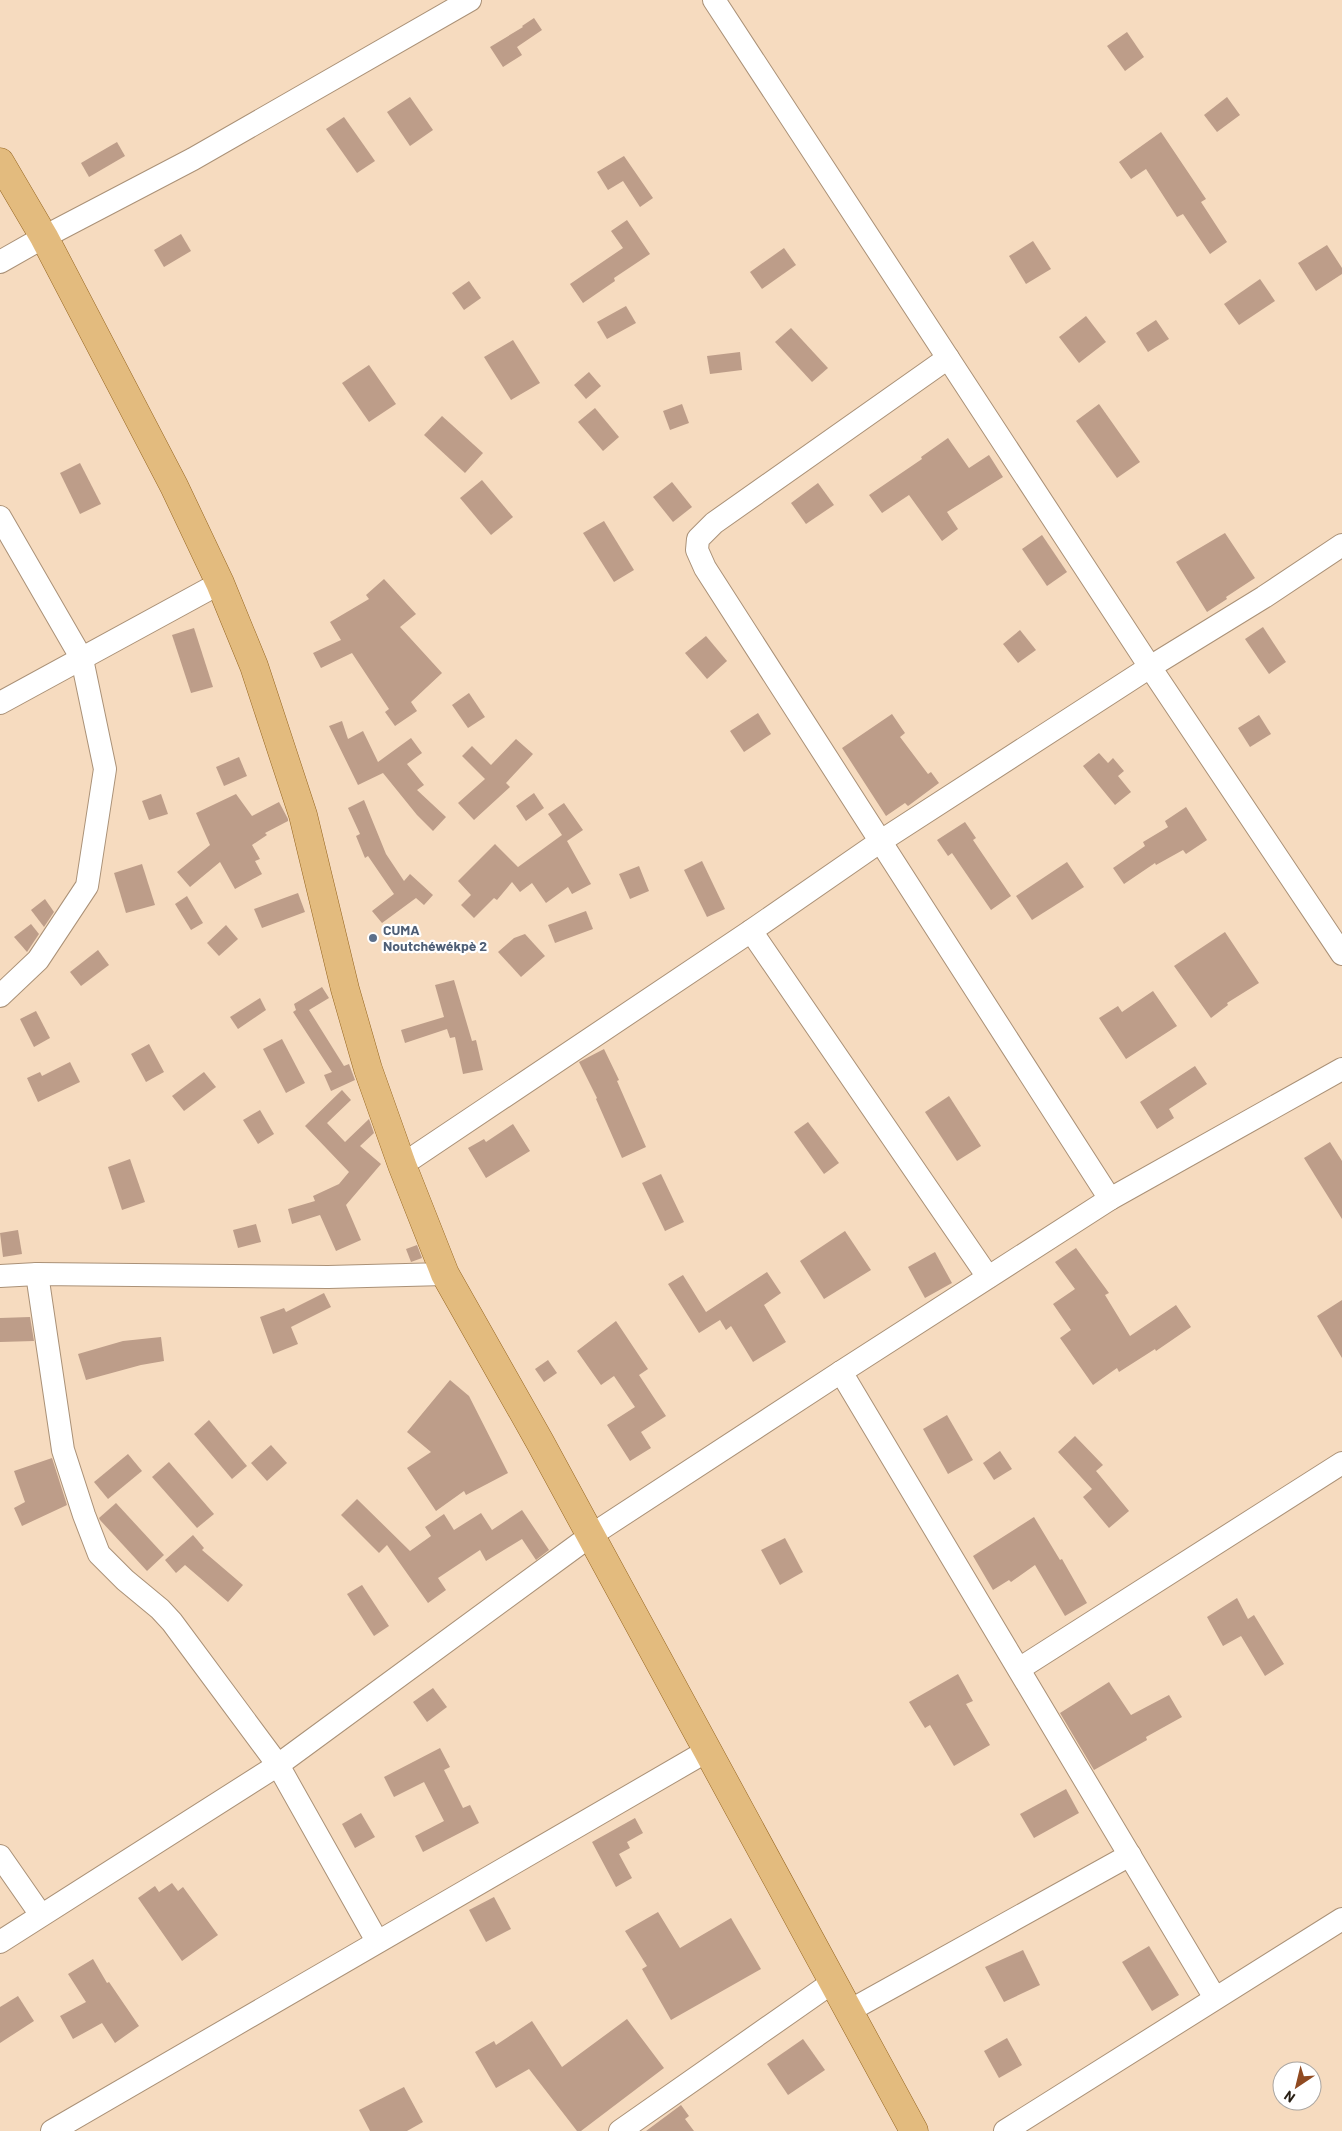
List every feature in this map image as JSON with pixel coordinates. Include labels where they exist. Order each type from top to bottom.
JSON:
[{"type":"main road","points":[[0,162],[44,237],[174,486],[220,583],[254,666],[306,824],[346,989],[368,1069],[402,1165],[445,1274],[540,1442],[914,2131]]},
{"type":"street","points":[[0,262],[193,159],[470,0]]},
{"type":"street","points":[[714,0],[1150,667],[1342,954]]},
{"type":"street","points":[[948,358],[714,523],[698,539],[698,550],[705,568],[1110,1199]]},
{"type":"street","points":[[0,517],[82,659],[104,770],[87,886],[38,960],[0,996]]},
{"type":"street","points":[[402,1165],[751,931],[881,841],[1150,667],[1264,597],[1342,545]]},
{"type":"street","points":[[0,704],[220,583]]},
{"type":"street","points":[[751,931],[988,1278]]},
{"type":"street","points":[[0,1942],[278,1765],[590,1536],[841,1372],[1110,1199],[1342,1069]]},
{"type":"street","points":[[0,1276],[38,1274],[328,1278],[445,1274]]},
{"type":"street","points":[[38,1274],[63,1450],[99,1554],[172,1622],[278,1765],[377,1941]]},
{"type":"street","points":[[841,1372],[1216,1998]]},
{"type":"street","points":[[1019,1669],[1342,1463]]},
{"type":"street","points":[[52,2131],[707,1751]]},
{"type":"street","points":[[849,2011],[1130,1855]]},
{"type":"street","points":[[0,1856],[40,1915]]},
{"type":"street","points":[[1004,2131],[1342,1919]]},
{"type":"street","points":[[620,2131],[833,1982]]},
{"type":"building","points":[[534,18],[542,30],[517,47],[522,55],[503,67],[490,47]]},
{"type":"building","points":[[1127,32],[1144,57],[1125,71],[1107,46]]},
{"type":"building","points":[[410,97],[433,130],[410,146],[387,112]]},
{"type":"building","points":[[1227,97],[1240,115],[1217,132],[1204,115]]},
{"type":"building","points":[[344,117],[375,161],[357,173],[326,129]]},
{"type":"building","points":[[1161,132],[1206,199],[1201,202],[1227,242],[1210,254],[1183,214],[1177,217],[1146,169],[1131,179],[1119,162]]},
{"type":"building","points":[[117,142],[125,156],[89,177],[81,163]]},
{"type":"building","points":[[624,156],[653,198],[640,207],[623,181],[608,190],[597,172]]},
{"type":"building","points":[[627,220],[650,254],[614,278],[615,281],[583,303],[570,284],[623,248],[611,231]]},
{"type":"building","points":[[181,234],[191,251],[164,267],[154,250]]},
{"type":"building","points":[[1033,241],[1051,269],[1026,284],[1009,256]]},
{"type":"building","points":[[1327,245],[1342,268],[1342,274],[1316,291],[1298,263]]},
{"type":"building","points":[[784,248],[796,265],[762,289],[750,272]]},
{"type":"building","points":[[1260,279],[1275,301],[1239,325],[1224,304]]},
{"type":"building","points":[[469,281],[481,298],[464,310],[452,293]]},
{"type":"building","points":[[626,306],[636,323],[607,339],[597,322]]},
{"type":"building","points":[[1086,316],[1106,342],[1079,363],[1059,337]]},
{"type":"building","points":[[1156,320],[1169,339],[1148,352],[1136,333]]},
{"type":"building","points":[[791,328],[828,368],[812,382],[775,342]]},
{"type":"building","points":[[513,340],[540,383],[511,400],[484,357]]},
{"type":"building","points":[[740,352],[742,370],[710,374],[707,356]]},
{"type":"building","points":[[369,365],[396,404],[369,422],[342,383]]},
{"type":"building","points":[[589,372],[601,386],[586,399],[574,385]]},
{"type":"building","points":[[682,404],[689,423],[670,430],[663,411]]},
{"type":"building","points":[[1099,404],[1140,462],[1117,478],[1076,421]]},
{"type":"building","points":[[595,408],[619,437],[603,451],[578,422]]},
{"type":"building","points":[[442,416],[483,453],[465,473],[424,435]]},
{"type":"building","points":[[948,438],[969,468],[989,455],[1003,477],[947,512],[958,529],[942,541],[909,495],[882,513],[869,495],[922,459],[921,457]]},
{"type":"building","points":[[80,463],[101,504],[80,514],[60,473]]},
{"type":"building","points":[[482,480],[513,517],[491,535],[460,498]]},
{"type":"building","points":[[672,482],[692,507],[673,522],[653,497]]},
{"type":"building","points":[[818,483],[834,505],[806,524],[791,503]]},
{"type":"building","points":[[604,521],[634,570],[614,582],[583,533]]},
{"type":"building","points":[[1225,533],[1255,578],[1207,612],[1176,562]]},
{"type":"building","points":[[1042,535],[1067,572],[1047,586],[1022,549]]},
{"type":"building","points":[[384,579],[416,614],[400,627],[442,673],[411,702],[417,711],[395,726],[385,712],[389,709],[352,653],[321,668],[313,653],[341,640],[330,622],[369,599],[366,595]]},
{"type":"building","points":[[1263,627],[1286,662],[1269,674],[1245,639]]},
{"type":"building","points":[[194,628],[213,687],[191,693],[172,635]]},
{"type":"building","points":[[1020,630],[1036,650],[1018,663],[1003,644]]},
{"type":"building","points":[[706,636],[727,661],[707,679],[685,653]]},
{"type":"building","points":[[469,693],[485,717],[468,728],[452,705]]},
{"type":"building","points":[[758,713],[771,734],[744,752],[730,731]]},
{"type":"building","points":[[892,714],[905,733],[900,737],[928,774],[931,772],[939,783],[908,806],[905,803],[886,816],[842,748]]},
{"type":"building","points":[[1259,715],[1271,734],[1250,747],[1238,728]]},
{"type":"building","points":[[342,721],[348,739],[363,731],[378,762],[411,738],[422,753],[407,764],[424,785],[417,790],[446,817],[433,831],[417,815],[383,773],[358,785],[329,726]]},
{"type":"building","points":[[516,739],[533,754],[506,783],[510,787],[474,820],[458,803],[485,779],[462,756],[472,746],[491,765]]},
{"type":"building","points":[[1099,753],[1108,763],[1113,758],[1124,771],[1118,776],[1131,792],[1115,805],[1083,766]]},
{"type":"building","points":[[239,757],[247,776],[224,786],[216,767]]},
{"type":"building","points":[[534,793],[544,808],[526,821],[516,806]]},
{"type":"building","points":[[161,794],[168,814],[149,820],[142,801]]},
{"type":"building","points":[[236,794],[252,816],[279,802],[288,819],[288,821],[265,833],[267,835],[252,845],[260,859],[255,861],[262,874],[235,889],[220,862],[190,887],[177,872],[210,845],[196,813]]},
{"type":"building","points":[[364,800],[386,854],[404,881],[410,874],[433,895],[424,905],[416,898],[382,923],[372,911],[394,894],[368,856],[365,858],[356,836],[360,834],[348,808]]},
{"type":"building","points":[[564,803],[583,830],[567,841],[591,884],[572,894],[568,887],[546,903],[532,883],[520,892],[512,882],[497,900],[494,898],[474,918],[461,905],[471,895],[458,881],[495,844],[518,867],[562,835],[548,814]]},
{"type":"building","points":[[1186,807],[1207,840],[1186,854],[1183,850],[1156,865],[1155,863],[1124,884],[1113,868],[1145,846],[1143,842],[1168,827],[1165,821]]},
{"type":"building","points":[[965,822],[976,838],[973,840],[1011,896],[991,910],[952,853],[948,856],[937,840]]},
{"type":"building","points":[[702,861],[725,909],[707,917],[684,870]]},
{"type":"building","points":[[1067,862],[1084,887],[1032,920],[1016,896]]},
{"type":"building","points":[[142,864],[155,905],[126,913],[114,873]]},
{"type":"building","points":[[639,866],[649,891],[630,899],[619,874]]},
{"type":"building","points":[[298,893],[305,912],[262,928],[254,909]]},
{"type":"building","points":[[187,896],[203,923],[191,930],[175,904]]},
{"type":"building","points":[[45,899],[54,912],[44,927],[31,910]]},
{"type":"building","points":[[586,911],[593,929],[555,943],[548,925]]},
{"type":"building","points":[[31,924],[39,934],[27,952],[14,937]]},
{"type":"building","points":[[226,925],[238,939],[219,956],[207,943]]},
{"type":"building","points":[[1225,932],[1259,983],[1227,1003],[1228,1005],[1211,1018],[1174,966]]},
{"type":"building","points":[[525,934],[545,956],[521,977],[498,952],[514,938]]},
{"type":"building","points":[[98,950],[109,965],[81,986],[70,972]]},
{"type":"building","points":[[454,980],[472,1041],[476,1040],[483,1070],[463,1074],[455,1037],[450,1038],[447,1029],[405,1043],[401,1030],[444,1017],[435,985]]},
{"type":"building","points":[[322,987],[329,998],[309,1010],[344,1066],[349,1064],[355,1080],[331,1091],[324,1075],[332,1072],[293,1012],[296,1010],[294,1004]]},
{"type":"building","points":[[1153,991],[1177,1026],[1126,1059],[1099,1018],[1118,1006],[1122,1012]]},
{"type":"building","points":[[260,998],[266,1010],[238,1029],[230,1017]]},
{"type":"building","points":[[36,1011],[50,1038],[34,1047],[20,1019]]},
{"type":"building","points":[[282,1039],[305,1083],[286,1093],[263,1049]]},
{"type":"building","points":[[149,1044],[164,1072],[146,1082],[131,1054]]},
{"type":"building","points":[[604,1049],[619,1080],[617,1081],[646,1147],[622,1158],[597,1098],[579,1062]]},
{"type":"building","points":[[70,1062],[80,1082],[38,1102],[27,1078],[40,1072],[42,1076]]},
{"type":"building","points":[[1195,1066],[1207,1084],[1169,1109],[1174,1118],[1157,1129],[1140,1102]]},
{"type":"building","points":[[204,1072],[216,1087],[184,1111],[172,1096]]},
{"type":"building","points":[[342,1090],[351,1100],[327,1123],[345,1142],[369,1119],[374,1133],[360,1146],[381,1164],[346,1205],[361,1240],[336,1251],[320,1215],[292,1224],[288,1209],[315,1201],[313,1196],[339,1184],[349,1172],[305,1126]]},
{"type":"building","points":[[949,1096],[981,1146],[957,1161],[925,1112]]},
{"type":"building","points":[[260,1110],[274,1134],[258,1144],[243,1120]]},
{"type":"building","points":[[808,1122],[839,1163],[824,1174],[794,1132]]},
{"type":"building","points":[[513,1124],[530,1151],[486,1178],[468,1148],[484,1139],[486,1142]]},
{"type":"building","points":[[1330,1142],[1342,1161],[1342,1219],[1304,1158]]},
{"type":"building","points":[[130,1159],[145,1202],[122,1210],[108,1167]]},
{"type":"building","points":[[661,1174],[684,1222],[665,1231],[642,1183]]},
{"type":"building","points":[[256,1224],[261,1242],[238,1248],[233,1230]]},
{"type":"building","points":[[18,1230],[22,1254],[3,1257],[0,1233]]},
{"type":"building","points":[[845,1231],[871,1270],[824,1299],[800,1261]]},
{"type":"building","points":[[417,1245],[422,1258],[411,1262],[406,1249]]},
{"type":"building","points":[[1076,1248],[1109,1293],[1105,1295],[1130,1336],[1176,1305],[1191,1327],[1156,1351],[1155,1349],[1119,1372],[1117,1368],[1093,1385],[1060,1338],[1071,1330],[1053,1304],[1075,1289],[1055,1262]]},
{"type":"building","points":[[935,1252],[952,1283],[925,1298],[908,1267]]},
{"type":"building","points":[[767,1272],[781,1293],[764,1305],[786,1342],[753,1362],[731,1326],[726,1330],[720,1320],[699,1333],[668,1284],[683,1275],[706,1312]]},
{"type":"building","points":[[324,1293],[331,1307],[291,1327],[298,1344],[273,1354],[260,1317],[284,1308],[286,1312]]},
{"type":"building","points":[[1342,1300],[1342,1358],[1317,1316]]},
{"type":"building","points":[[30,1317],[34,1341],[0,1342],[0,1318]]},
{"type":"building","points":[[616,1321],[648,1369],[639,1375],[666,1416],[641,1432],[651,1448],[630,1461],[607,1425],[635,1407],[614,1376],[601,1385],[577,1351]]},
{"type":"building","points":[[161,1337],[164,1361],[141,1365],[86,1380],[78,1354],[123,1341]]},
{"type":"building","points":[[548,1360],[557,1373],[544,1382],[535,1369]]},
{"type":"building","points":[[450,1380],[469,1396],[508,1473],[466,1495],[464,1491],[436,1511],[407,1468],[431,1452],[407,1432]]},
{"type":"building","points":[[947,1415],[973,1460],[948,1474],[923,1429]]},
{"type":"building","points":[[209,1420],[247,1466],[232,1479],[194,1434]]},
{"type":"building","points":[[1075,1436],[1103,1465],[1096,1471],[1129,1511],[1109,1528],[1083,1497],[1092,1489],[1058,1452]]},
{"type":"building","points":[[271,1445],[287,1463],[267,1481],[251,1463]]},
{"type":"building","points":[[1000,1451],[1012,1469],[994,1480],[983,1463]]},
{"type":"building","points":[[128,1454],[142,1471],[108,1499],[94,1482]]},
{"type":"building","points":[[52,1458],[67,1505],[22,1526],[14,1508],[25,1502],[14,1471]]},
{"type":"building","points":[[169,1462],[214,1514],[197,1528],[152,1477]]},
{"type":"building","points":[[357,1499],[410,1551],[431,1536],[425,1527],[444,1514],[454,1530],[481,1513],[492,1530],[522,1510],[549,1550],[536,1560],[522,1539],[486,1561],[480,1550],[438,1578],[446,1590],[428,1603],[387,1545],[379,1553],[341,1515]]},
{"type":"building","points":[[116,1503],[164,1555],[147,1571],[99,1518]]},
{"type":"building","points":[[1034,1517],[1060,1560],[1062,1559],[1087,1603],[1065,1616],[1035,1565],[1011,1582],[1009,1580],[993,1590],[973,1556]]},
{"type":"building","points":[[193,1535],[204,1548],[202,1550],[243,1585],[228,1602],[185,1565],[176,1573],[165,1560]]},
{"type":"building","points":[[785,1538],[803,1572],[780,1585],[761,1550]]},
{"type":"building","points":[[362,1585],[389,1626],[374,1636],[347,1594]]},
{"type":"building","points":[[1237,1598],[1248,1619],[1254,1615],[1284,1664],[1265,1676],[1241,1636],[1223,1646],[1207,1617]]},
{"type":"building","points":[[958,1674],[973,1701],[966,1704],[990,1745],[954,1766],[930,1725],[925,1728],[909,1702]]},
{"type":"building","points":[[1109,1682],[1131,1715],[1169,1695],[1182,1717],[1146,1737],[1147,1740],[1094,1770],[1060,1713]]},
{"type":"building","points":[[433,1688],[447,1707],[427,1722],[413,1702]]},
{"type":"building","points":[[440,1748],[450,1767],[444,1770],[463,1808],[470,1805],[479,1823],[423,1852],[415,1836],[444,1821],[424,1782],[394,1797],[384,1777]]},
{"type":"building","points":[[1066,1789],[1079,1813],[1034,1838],[1020,1814]]},
{"type":"building","points":[[361,1813],[375,1837],[355,1848],[342,1824]]},
{"type":"building","points":[[635,1818],[643,1833],[627,1842],[630,1848],[619,1854],[632,1878],[616,1887],[592,1842]]},
{"type":"building","points":[[172,1883],[178,1891],[183,1887],[218,1935],[182,1961],[138,1898],[155,1886],[159,1892]]},
{"type":"building","points":[[494,1897],[511,1929],[486,1942],[469,1910]]},
{"type":"building","points":[[658,1912],[680,1948],[731,1918],[761,1969],[671,2020],[642,1969],[647,1966],[625,1931]]},
{"type":"building","points":[[1149,1946],[1179,1995],[1152,2011],[1122,1962]]},
{"type":"building","points":[[1023,1950],[1040,1985],[1004,2002],[985,1967]]},
{"type":"building","points":[[93,1959],[107,1983],[109,1982],[139,2026],[115,2043],[102,2023],[73,2039],[60,2016],[86,2002],[68,1974]]},
{"type":"building","points":[[18,1996],[34,2021],[0,2043],[0,2007]]},
{"type":"building","points":[[627,2019],[664,2068],[581,2131],[577,2131],[529,2069],[496,2088],[475,2052],[494,2041],[496,2045],[532,2021],[562,2067]]},
{"type":"building","points":[[1007,2038],[1022,2065],[999,2078],[984,2051]]},
{"type":"building","points":[[803,2039],[825,2070],[788,2095],[767,2064]]},
{"type":"building","points":[[404,2087],[423,2122],[407,2131],[370,2131],[359,2110]]},
{"type":"building","points":[[681,2105],[689,2116],[685,2119],[694,2131],[646,2131]]},
{"type":"place","name":"CUMA Noutchéwékpè 2","points":[[373,938]]}]
